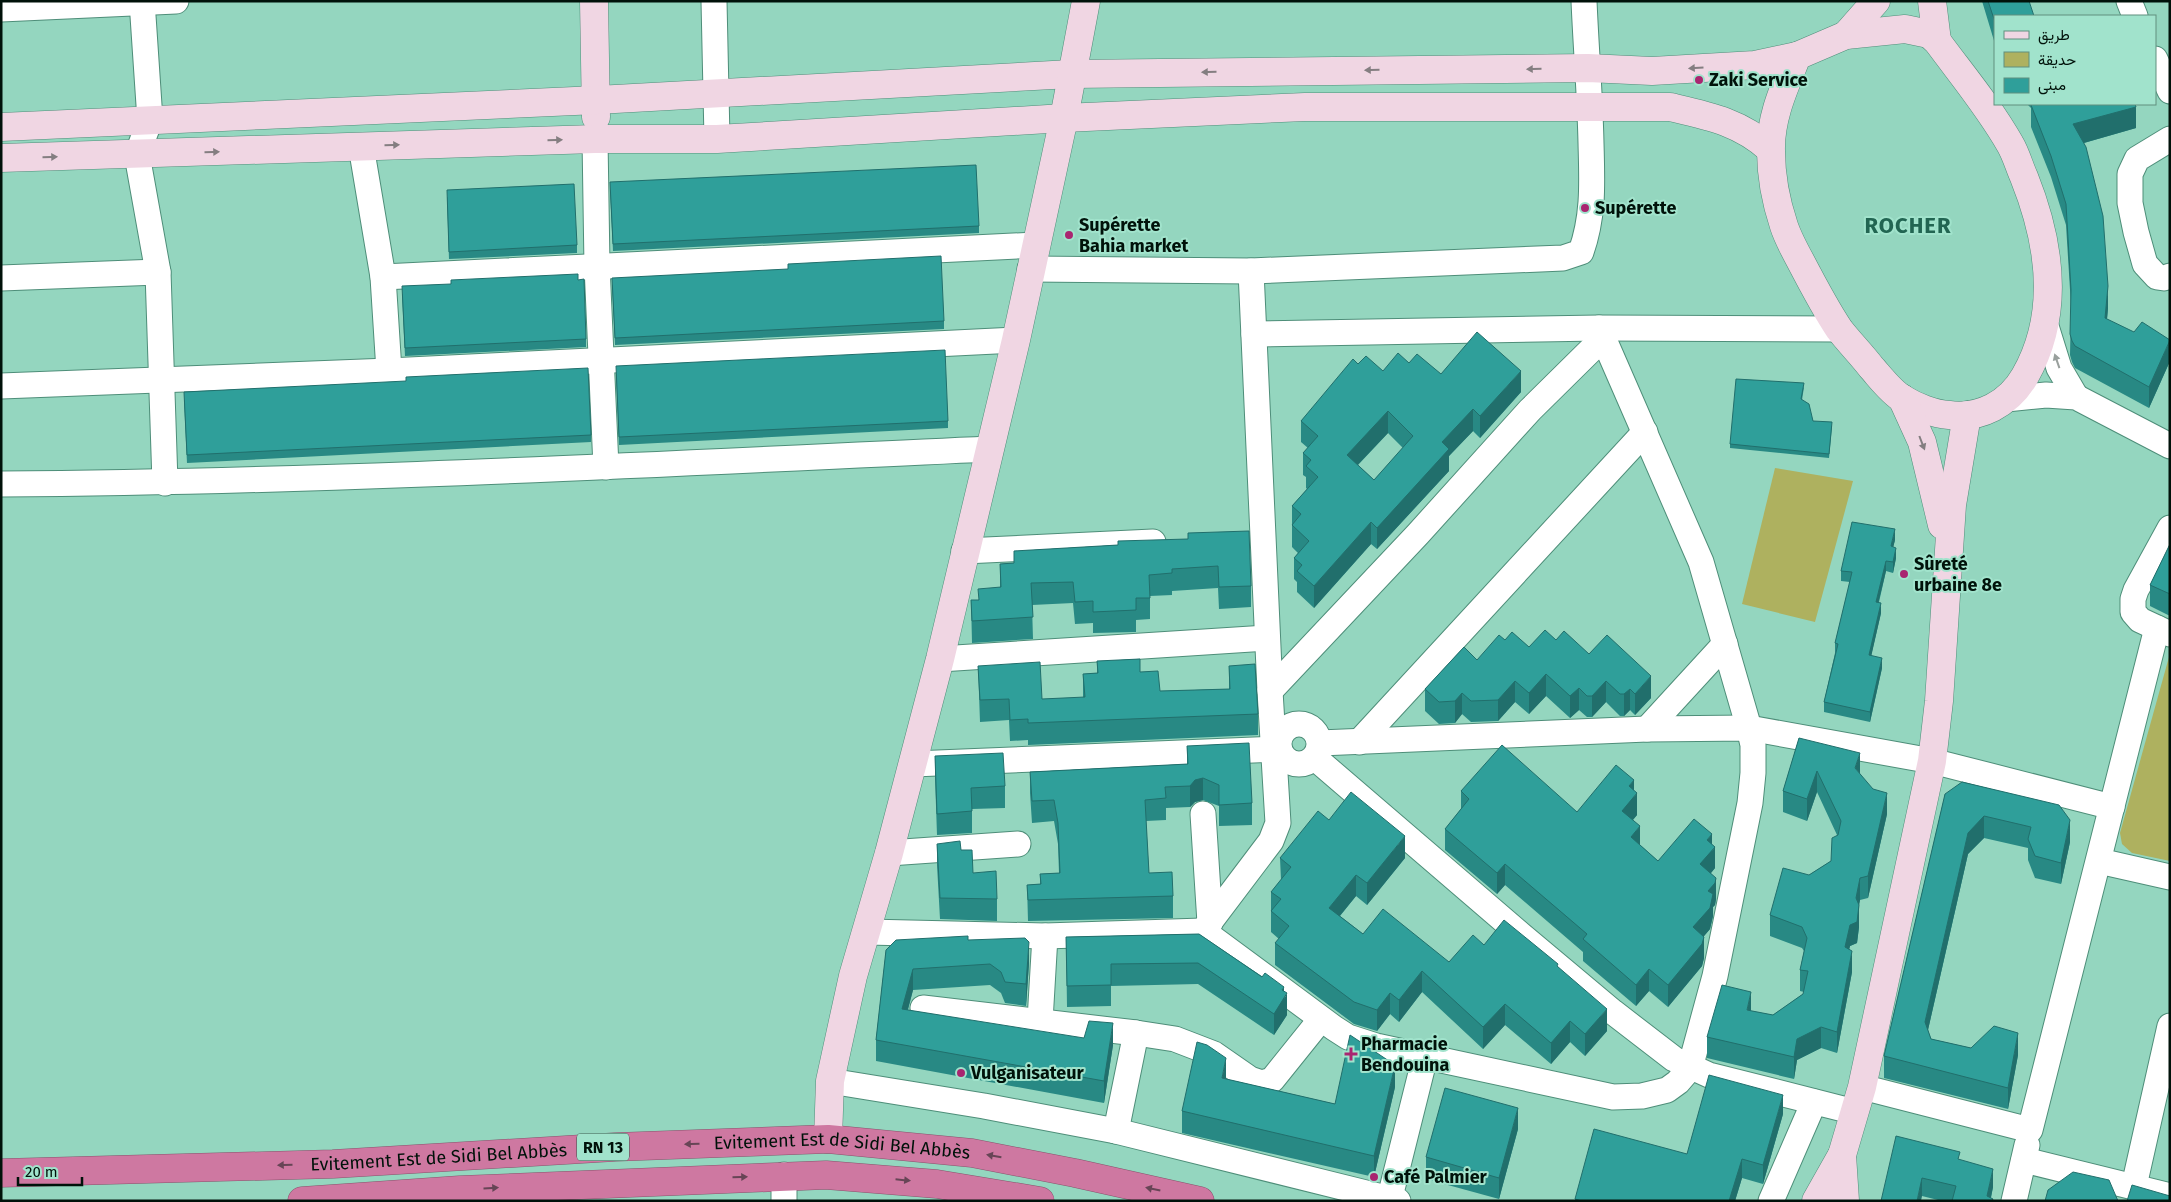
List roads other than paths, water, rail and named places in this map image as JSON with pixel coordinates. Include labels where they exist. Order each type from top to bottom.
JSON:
[{"type":"highway","name":"Evitement Est de Sidi Bel Abbès","points":[[1,1173],[333,1164],[614,1146],[828,1139],[972,1153],[1075,1173],[1200,1201]]},
{"type":"highway","name":"Evitement Est de Sidi Bel Abbès","points":[[302,1201],[457,1195],[784,1188],[826,1175],[937,1184],[1040,1201]]},
{"type":"main road","points":[[594,1],[597,100],[595,139]]},
{"type":"main road","points":[[828,1139],[830,1081],[853,976],[889,853],[940,660],[964,552],[1016,340],[1064,118],[1086,1]]},
{"type":"main road","points":[[1846,35],[1876,1]]},
{"type":"main road","points":[[1932,1],[1937,41]]},
{"type":"main road","points":[[1,127],[597,100],[1071,74],[1588,68],[1652,71],[1755,66],[1796,56],[1846,35],[1905,29],[1928,34],[1937,41],[1987,108],[2011,146],[2031,196],[2047,253],[2048,292],[2045,323],[2036,356],[2022,381],[2006,398],[1987,411],[1967,415],[1950,415],[1933,412],[1902,398],[1879,376],[1840,329],[1816,291],[1784,227],[1774,191],[1770,149],[1772,125],[1796,56]]},
{"type":"main road","points":[[1,158],[595,139],[717,140],[1064,118],[1305,107],[1670,108],[1726,121],[1744,129],[1770,149]]},
{"type":"main road","points":[[1902,398],[1922,442],[1948,551]]},
{"type":"main road","points":[[1816,1201],[1842,1155],[1859,1099],[1932,761],[1939,701],[1948,551],[1954,487],[1967,415]]},
{"type":"main road","points":[[1842,1155],[1845,1201]]},
{"type":"street","points":[[1,8],[176,1]]},
{"type":"street","points":[[714,1],[718,93],[717,140]]},
{"type":"street","points":[[383,277],[597,266],[1033,257],[1251,271],[1563,258],[1581,252],[1589,231],[1592,191],[1590,107],[1584,1]]},
{"type":"street","points":[[2128,1],[2135,15]]},
{"type":"street","points":[[142,2],[150,120],[136,155],[158,272],[165,483]]},
{"type":"street","points":[[2156,61],[2170,91]]},
{"type":"street","points":[[595,139],[597,266],[606,467]]},
{"type":"street","points":[[2170,139],[2137,158],[2130,174],[2130,203],[2145,264],[2157,277],[2164,278],[2170,276]]},
{"type":"street","points":[[361,146],[383,277],[389,371]]},
{"type":"street","points":[[1206,927],[1276,832],[1278,814],[1276,749],[1267,638],[1252,537],[1254,334],[1251,271]]},
{"type":"street","points":[[1,278],[158,272]]},
{"type":"street","points":[[2045,323],[2059,368],[2076,397]]},
{"type":"street","points":[[1254,334],[1601,333],[1840,329]]},
{"type":"street","points":[[867,932],[1045,936],[1206,927],[1321,1019],[1348,1036],[1376,1046],[1613,1097],[1642,1096],[1667,1090],[1678,1082],[1690,1068],[1715,976],[1750,803],[1753,773],[1752,745],[1749,728],[1701,562],[1601,333]]},
{"type":"street","points":[[1270,691],[1405,548],[1601,333]]},
{"type":"street","points":[[1,386],[389,371],[1016,340]]},
{"type":"street","points":[[2006,398],[2046,395],[2076,397],[2170,446]]},
{"type":"street","points":[[1358,742],[1645,432]]},
{"type":"street","points":[[1,484],[165,483],[606,467],[989,449]]},
{"type":"street","points":[[2014,1201],[2030,1130],[2112,807],[2163,631],[2140,620],[2133,612],[2133,600],[2136,590],[2170,528]]},
{"type":"street","points":[[964,552],[1173,541]]},
{"type":"street","points":[[940,660],[1267,638]]},
{"type":"street","points":[[1646,729],[1725,644]]},
{"type":"street","points":[[1276,749],[1284,730],[1296,724],[1309,726],[1315,730],[1317,750],[1613,1012],[1655,1045],[1690,1068],[1709,1075],[1814,1102],[1859,1099],[2030,1130]]},
{"type":"street","points":[[1276,749],[1282,756],[1294,764],[1302,765],[1317,750],[1358,742],[1646,729],[1749,728],[1932,761],[2112,807]]},
{"type":"street","points":[[913,764],[1276,749]]},
{"type":"street","points":[[1203,814],[1206,927]]},
{"type":"street","points":[[889,853],[1018,844]]},
{"type":"street","points":[[2100,860],[2170,877]]},
{"type":"street","points":[[1040,1021],[1045,936]]},
{"type":"street","points":[[923,1008],[1136,1033],[1175,1040],[1214,1054],[1250,1079],[1262,1083],[1272,1080],[1321,1019]]},
{"type":"street","points":[[2134,1186],[2166,1057],[2170,1026]]},
{"type":"street","points":[[1116,1131],[1136,1033]]},
{"type":"street","points":[[830,1081],[1116,1131],[1392,1200],[1425,1057]]},
{"type":"street","points":[[1771,1201],[1814,1102]]},
{"type":"street","points":[[2024,1160],[2170,1196]]},
{"type":"place","name":"Zaki Service","points":[[1699,80]]},
{"type":"place","name":"Supérette","points":[[1585,208]]},
{"type":"place","name":"Supérette Bahia market","points":[[1069,235]]},
{"type":"place","name":"Sûreté urbaine 8e","points":[[1904,574]]},
{"type":"place","name":"Pharmacie Bendouina","points":[[1351,1054]]},
{"type":"place","name":"Vulganisateur","points":[[961,1073]]},
{"type":"place","name":"Café Palmier","points":[[1374,1177]]},
{"type":"district","name":"ROCHER","points":[[1908,225]]}]
